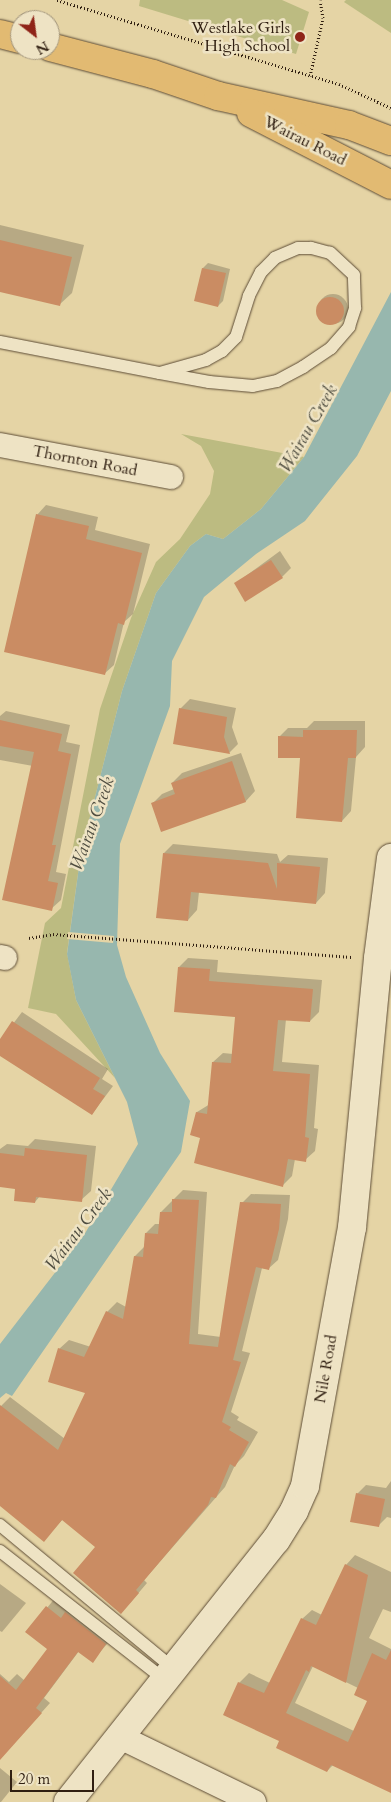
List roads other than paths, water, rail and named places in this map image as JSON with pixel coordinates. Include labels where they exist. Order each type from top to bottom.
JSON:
[{"type":"main road","name":"Wairau Road","points":[[60,50],[153,74],[218,96],[349,125],[391,141]]},
{"type":"main road","name":"Wairau Road","points":[[218,96],[391,185]]},
{"type":"street","name":"Thornton Road","points":[[0,444],[171,477]]},
{"type":"street","name":"Nile Road","points":[[68,1802],[276,1540],[294,1512],[305,1486],[352,1228],[378,958],[391,858]]},
{"type":"street","points":[[120,1737],[254,1802]]},
{"type":"lane","points":[[0,342],[160,373],[253,386],[277,381],[304,367],[331,348],[349,327],[357,291],[354,275],[330,253],[311,248],[298,248],[275,258],[261,272],[249,296],[236,337],[222,351],[206,360],[160,373]]},
{"type":"lane","points":[[0,1525],[170,1675]]},
{"type":"lane","points":[[0,1552],[170,1675]]},
{"type":"water","name":"Wairau Creek","points":[[391,292],[391,391],[357,456],[305,521],[256,554],[204,597],[172,661],[170,706],[120,844],[117,945],[126,977],[160,1053],[190,1101],[181,1152],[12,1396],[6,1393],[0,1398],[0,1344],[84,1235],[138,1144],[127,1102],[76,1000],[67,954],[81,852],[122,691],[156,593],[190,546],[206,534],[223,539],[261,509],[304,457]]},
{"type":"place","name":"Westlake Girls High School","points":[[300,37]]}]
